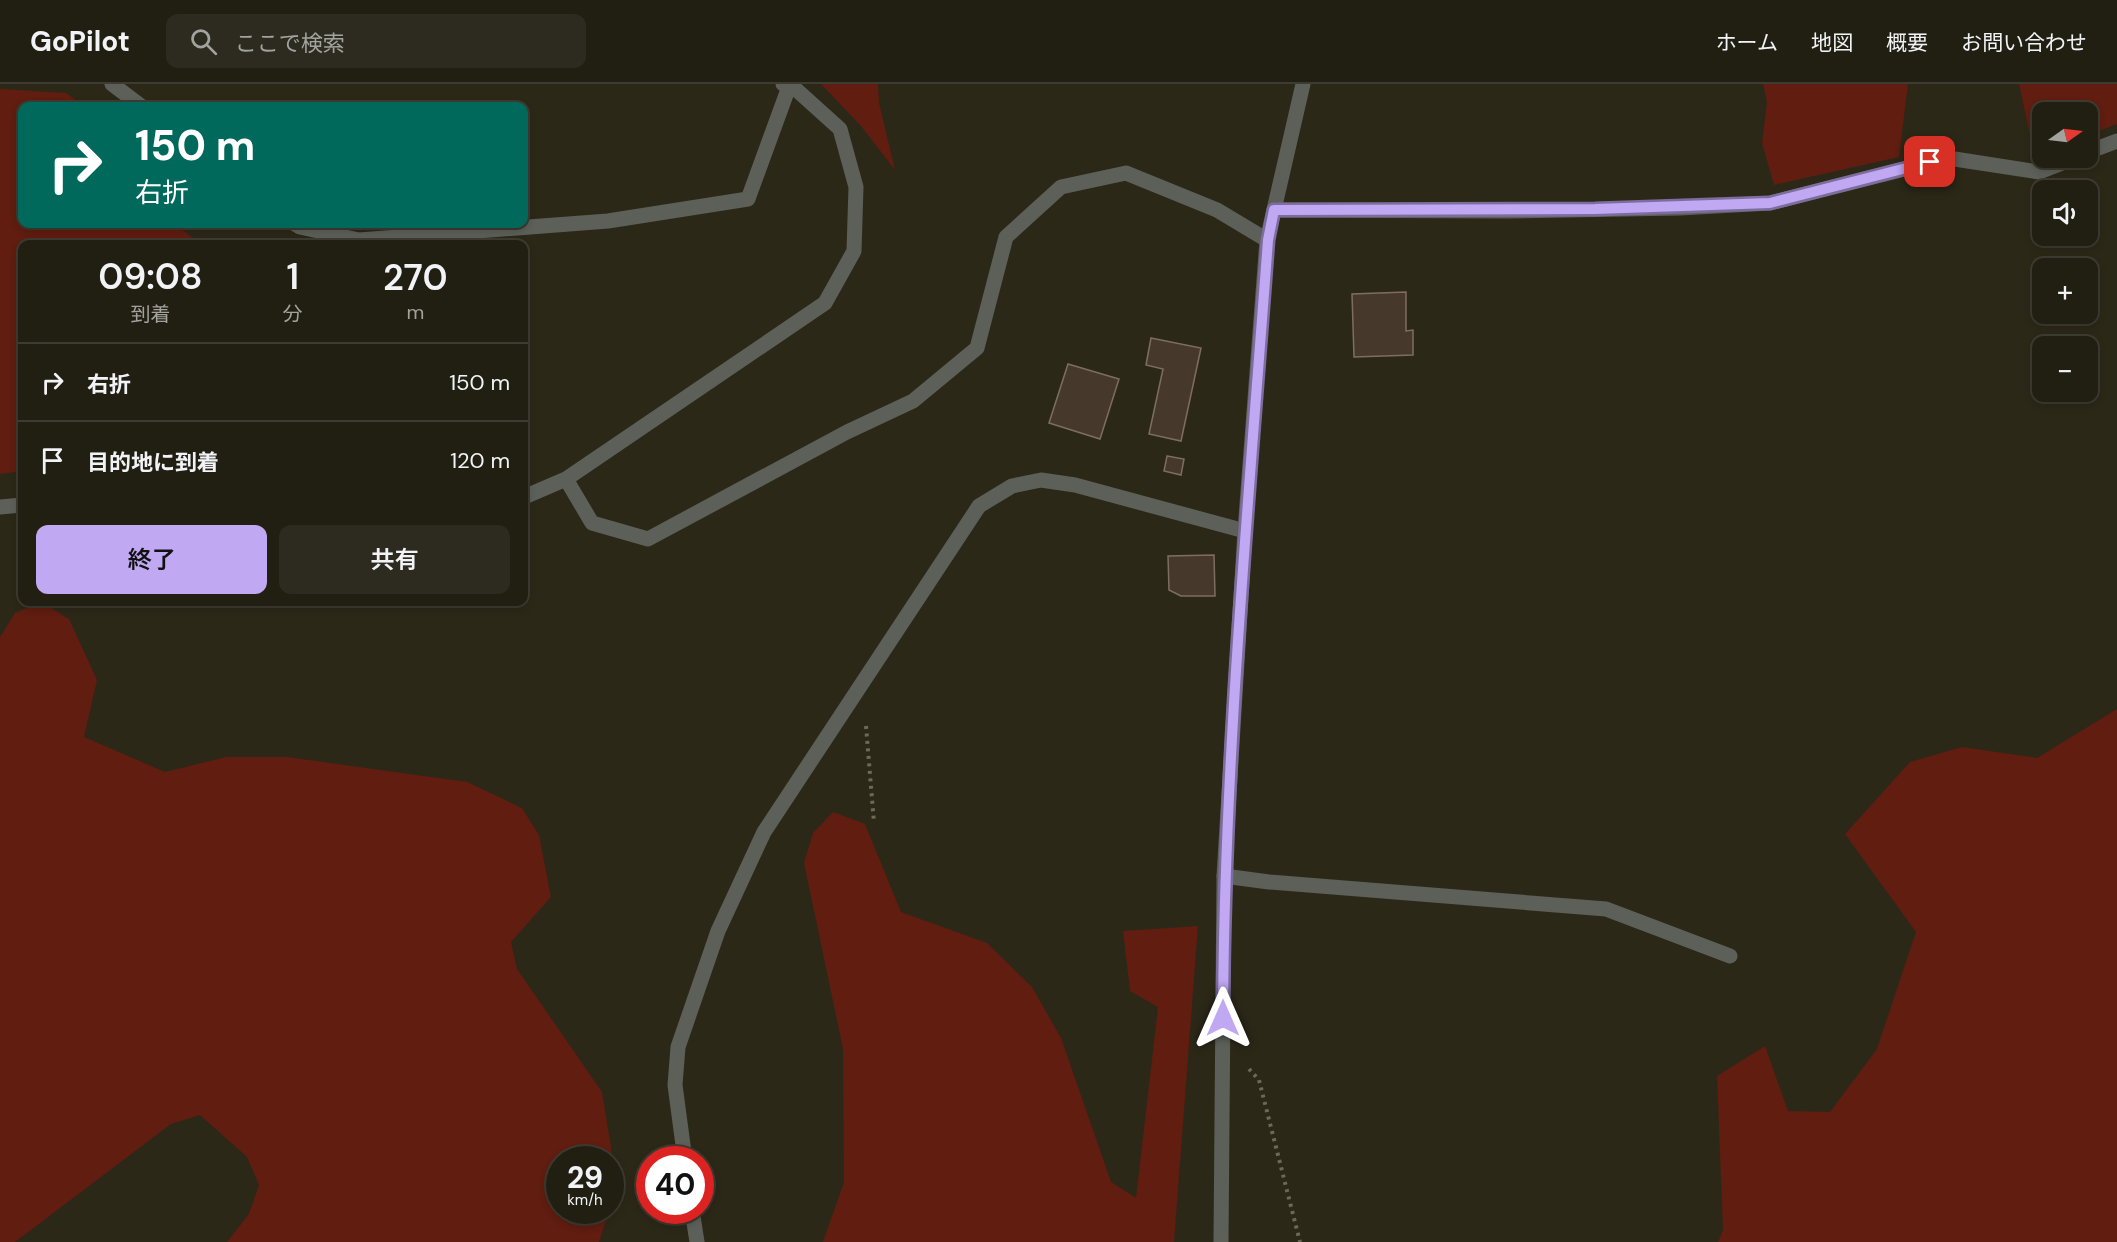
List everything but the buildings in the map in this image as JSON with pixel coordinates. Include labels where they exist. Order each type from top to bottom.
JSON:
[{"type":"street","points":[[112,84],[136,102]]},
{"type":"street","points":[[528,495],[566,479],[825,303],[854,251],[856,187],[840,129],[790,84],[783,84]]},
{"type":"street","points":[[528,227],[608,221],[748,199],[790,84]]},
{"type":"street","points":[[1221,1242],[1224,876],[1245,531],[1268,240],[1303,84]]},
{"type":"street","points":[[2098,148],[2117,141]]},
{"type":"street","points":[[1274,210],[1680,208],[1770,203],[1948,158],[2039,172],[2049,168]]},
{"type":"street","points":[[566,479],[592,524],[648,539],[847,432],[913,400],[977,348],[1006,237],[1061,187],[1126,173],[1217,210],[1268,240]]},
{"type":"street","points":[[305,228],[359,240],[516,228]]},
{"type":"street","points":[[683,1146],[675,1085],[678,1047],[718,931],[764,832],[862,680],[979,506],[1012,486],[1041,480],[1076,485],[1245,531]]},
{"type":"street","points":[[0,507],[18,505]]},
{"type":"street","points":[[1224,876],[1269,882],[1606,909],[1730,956]]},
{"type":"street","points":[[694,1224],[697,1242]]},
{"type":"path","points":[[862,680],[874,823]]},
{"type":"path","points":[[1222,1042],[1259,1080],[1300,1242]]},
{"type":"shaded area","points":[[821,84],[878,84],[879,103],[895,170],[861,126]]},
{"type":"shaded area","points":[[1763,84],[1908,84],[1899,157],[1774,185],[1762,143],[1767,102]]},
{"type":"shaded area","points":[[2019,84],[2117,84],[2117,124],[2098,131],[2098,102],[2032,102],[2032,145]]},
{"type":"shaded area","points":[[0,89],[66,93],[78,102],[18,102],[18,228],[179,228],[196,240],[18,240],[18,472],[0,474]]},
{"type":"shaded area","points":[[32,606],[48,606],[69,619],[97,680],[84,737],[165,772],[226,757],[287,757],[467,782],[522,808],[539,835],[551,897],[511,942],[517,969],[602,1092],[611,1146],[546,1146],[546,1224],[605,1224],[599,1242],[227,1242],[249,1214],[259,1185],[247,1157],[200,1115],[171,1124],[15,1242],[0,1242],[0,637],[15,613]]},
{"type":"shaded area","points":[[2117,709],[2117,1242],[1718,1242],[1723,1230],[1717,1076],[1765,1046],[1788,1111],[1830,1112],[1877,1049],[1916,932],[1845,834],[1910,762],[1962,747],[2037,758]]},
{"type":"shaded area","points":[[833,812],[865,824],[901,912],[987,943],[1032,987],[1061,1038],[1111,1182],[1136,1198],[1158,1007],[1130,991],[1123,931],[1198,926],[1174,1242],[823,1242],[844,1182],[843,1049],[804,863],[813,833]]},
{"type":"route","points":[[1223,1018],[1224,876],[1244,554],[1268,240],[1274,210],[1324,208],[1509,211],[1680,208],[1770,203],[1930,162]]}]
